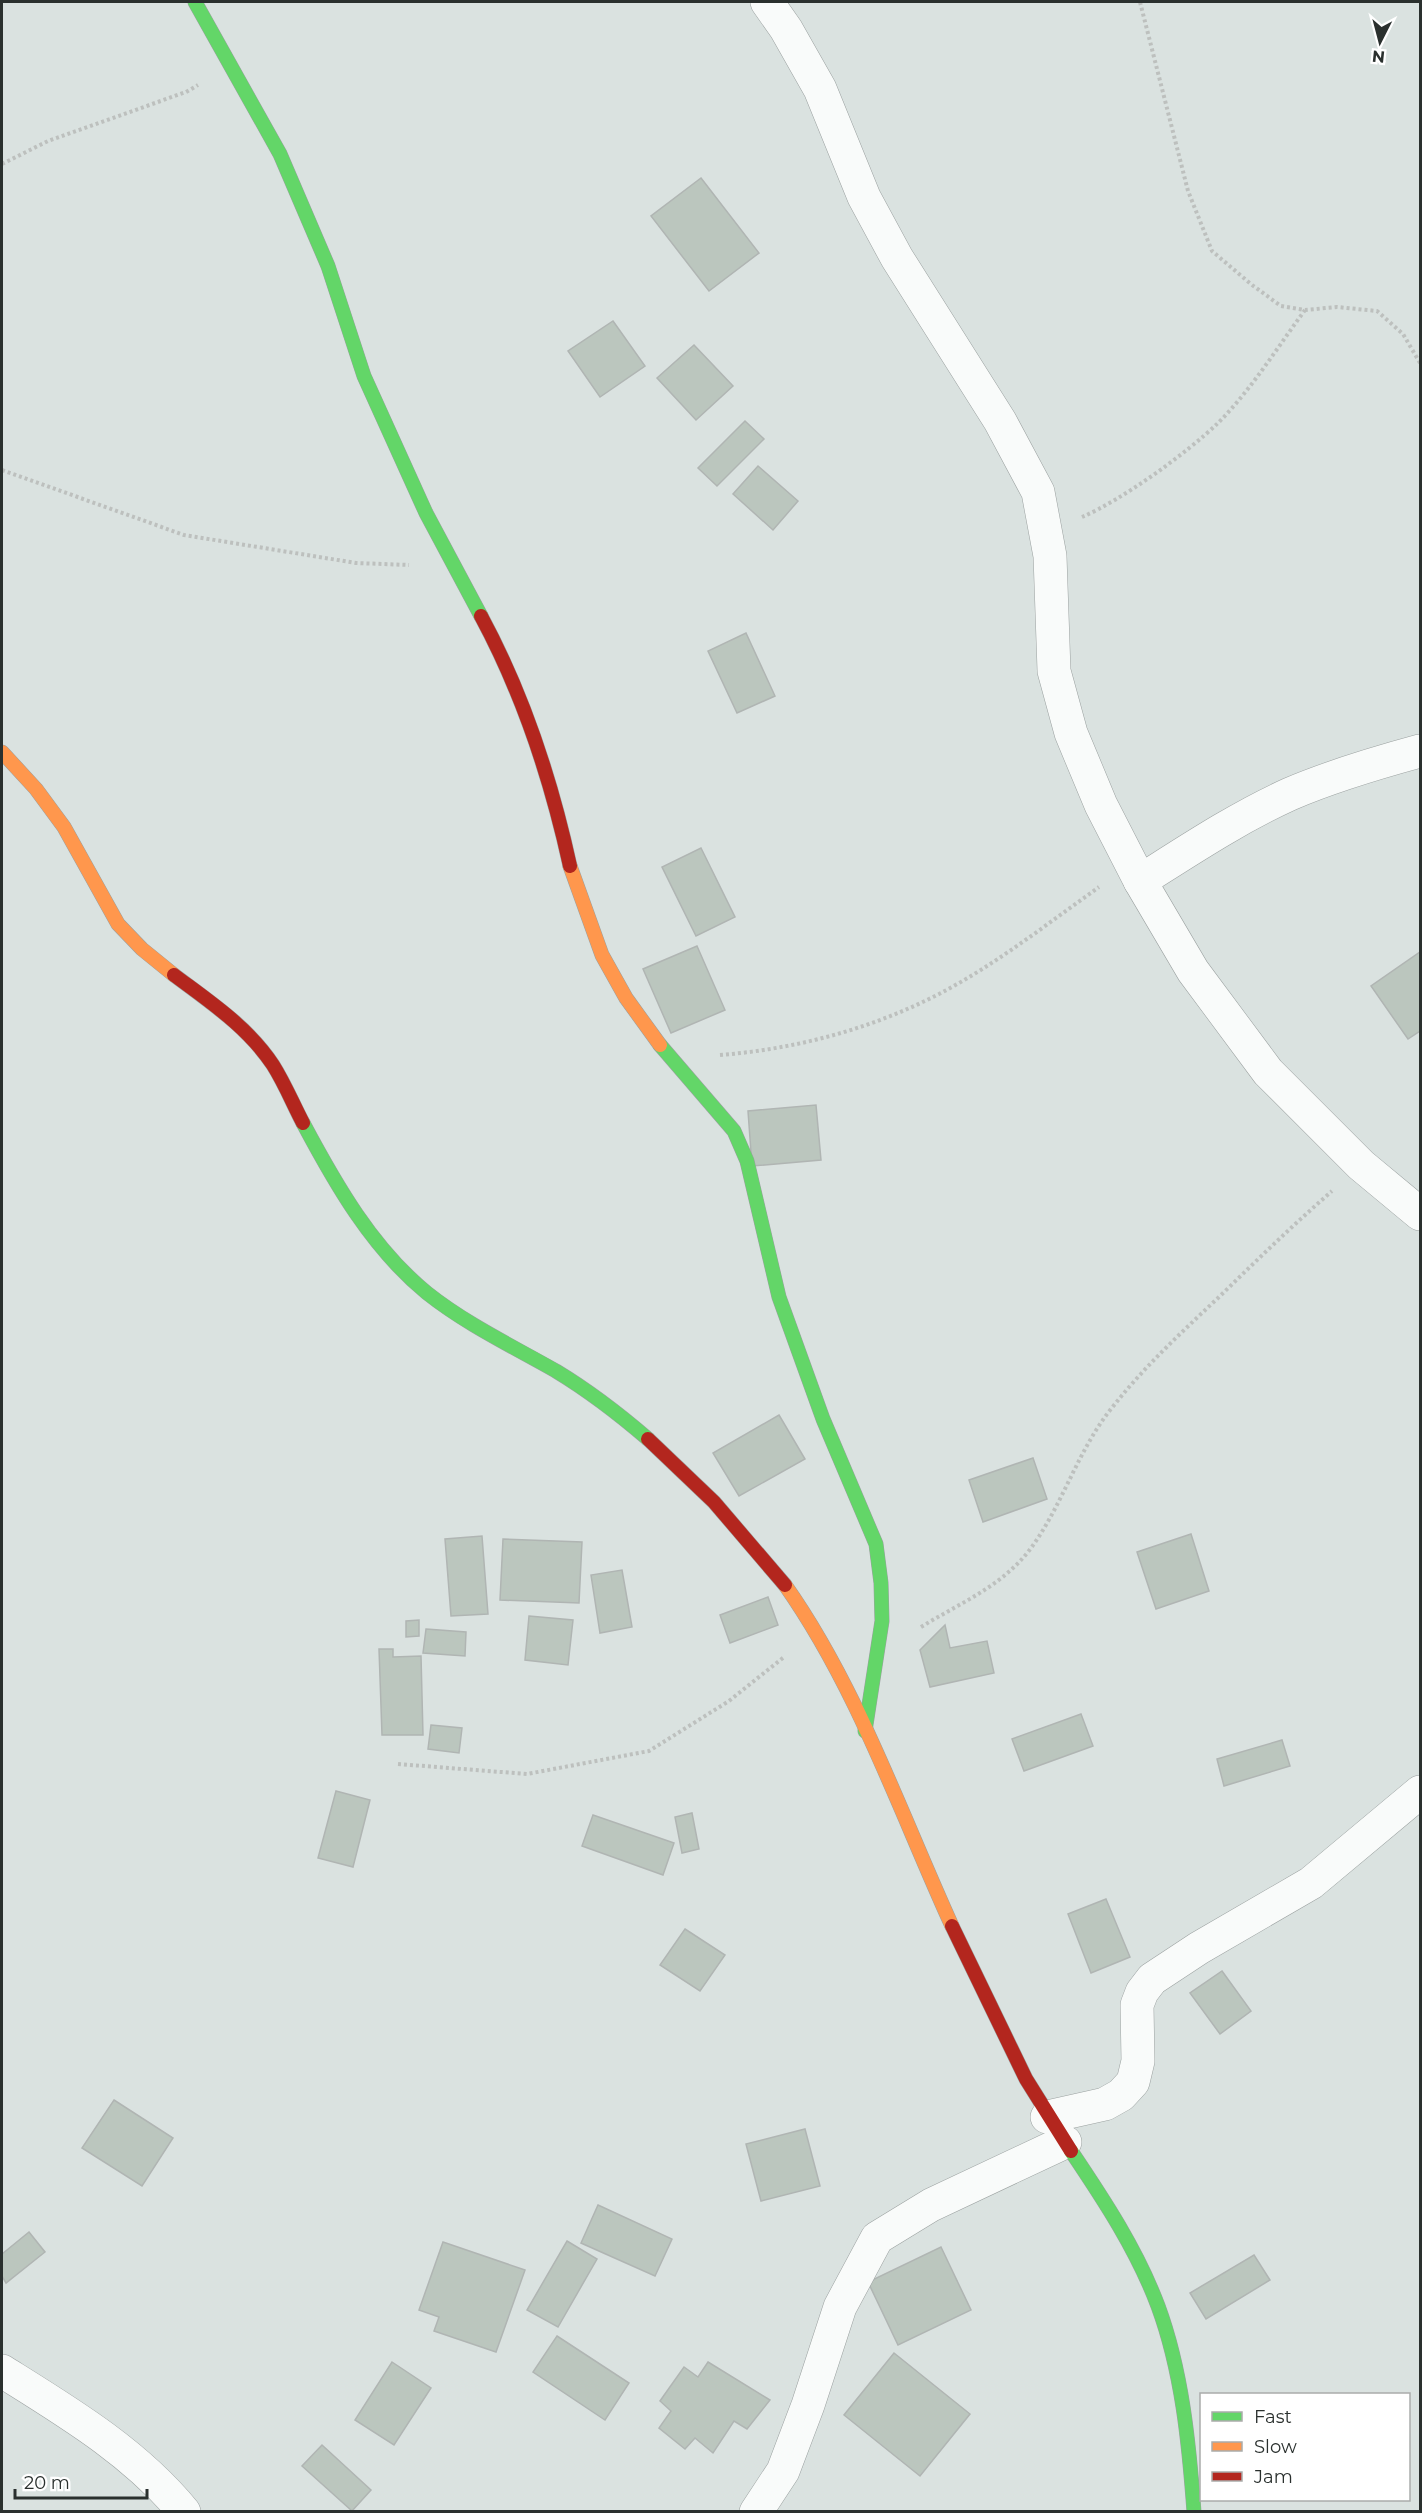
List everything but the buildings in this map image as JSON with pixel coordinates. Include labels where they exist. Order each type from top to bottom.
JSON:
[{"type":"street","points":[[195,2],[280,153],[328,266],[363,376],[426,513],[498,647],[543,759],[558,811],[571,871],[598,946],[626,998],[663,1049],[734,1131],[747,1161],[779,1297],[823,1419],[876,1545],[881,1583],[882,1621],[865,1731]]},
{"type":"street","points":[[767,2],[786,29],[820,89],[864,196],[897,258],[1000,421],[1038,492],[1050,556],[1054,671],[1071,733],[1101,805],[1135,873],[1193,970],[1268,1071],[1361,1165],[1420,1214]]},
{"type":"street","points":[[1135,873],[1290,794],[1363,767],[1420,751]]},
{"type":"street","points":[[2,752],[45,797],[84,861],[119,926],[145,953],[226,1013],[262,1049],[276,1067],[317,1151],[351,1208],[386,1254],[413,1282],[444,1308],[576,1384],[621,1415],[670,1458],[761,1554],[788,1588],[815,1632],[865,1731],[964,1953],[1028,2084],[1125,2234],[1158,2308],[1180,2388],[1194,2511]]},
{"type":"street","points":[[756,2511],[783,2471],[808,2405],[840,2307],[877,2238],[1056,2129],[1121,2096],[1133,2082],[1138,2061],[1137,2006],[1142,1992],[1152,1979],[1199,1948],[1311,1883],[1420,1792]]},
{"type":"street","points":[[2,2371],[82,2421],[165,2489],[184,2511]]},
{"type":"path","points":[[1140,2],[1188,191],[1212,251],[1281,306],[1305,310],[1337,307],[1377,311],[1403,334],[1420,363]]},
{"type":"path","points":[[2,164],[48,141],[186,92],[232,65]]},
{"type":"path","points":[[1046,532],[1093,512],[1141,482],[1218,423],[1245,391],[1305,310]]},
{"type":"path","points":[[2,470],[184,535],[356,563],[442,564],[449,567],[465,583]]},
{"type":"path","points":[[663,1049],[700,1056],[776,1048],[853,1030],[894,1015],[940,994],[1135,873]]},
{"type":"path","points":[[918,1629],[980,1594],[1010,1571],[1031,1548],[1092,1433],[1116,1402],[1167,1347],[1288,1229],[1361,1165]]},
{"type":"path","points":[[398,1764],[527,1774],[649,1751],[729,1701],[815,1632]]},
{"type":"traffic: fast","points":[[195,2],[280,154],[328,266],[364,376],[426,513],[481,616]]},
{"type":"traffic: fast","points":[[660,1045],[734,1131],[747,1161],[779,1297],[823,1419],[876,1544],[881,1583],[882,1621],[865,1731]]},
{"type":"traffic: fast","points":[[303,1123],[342,1192],[372,1236],[407,1275],[457,1315],[556,1371],[615,1412],[648,1439]]},
{"type":"traffic: fast","points":[[1071,2151],[1130,2245],[1158,2306],[1179,2382],[1187,2434],[1194,2512]]},
{"type":"traffic: slow","points":[[2,752],[36,789],[64,827],[118,924],[142,949],[174,975]]},
{"type":"traffic: slow","points":[[570,866],[602,955],[626,998],[660,1045]]},
{"type":"traffic: slow","points":[[785,1585],[811,1624],[856,1708],[952,1926]]},
{"type":"traffic: jam","points":[[481,616],[523,706],[545,769],[570,866]]},
{"type":"traffic: jam","points":[[174,975],[228,1016],[263,1051],[273,1065],[303,1123]]},
{"type":"traffic: jam","points":[[648,1439],[714,1502],[785,1585]]},
{"type":"traffic: jam","points":[[952,1926],[1026,2079],[1071,2151]]}]
